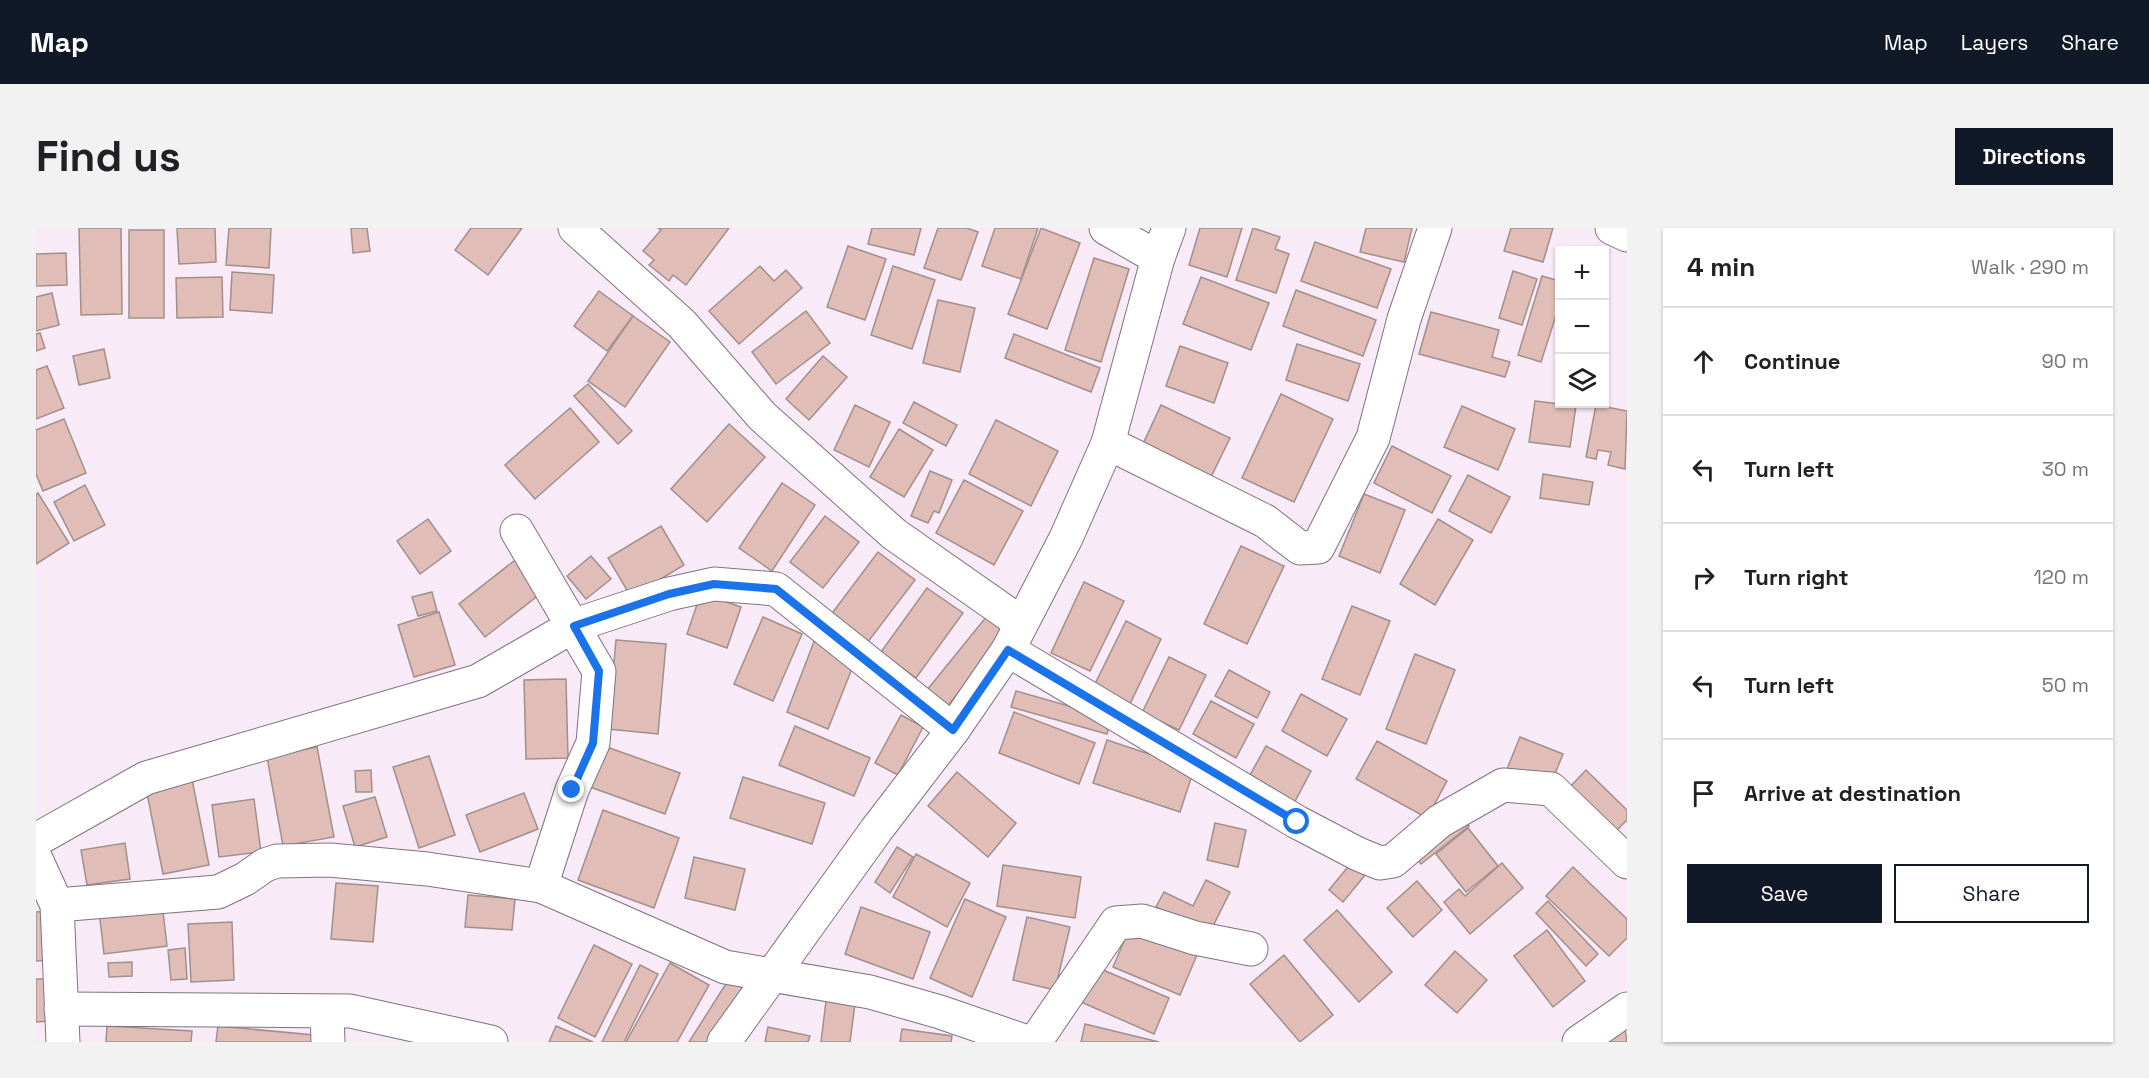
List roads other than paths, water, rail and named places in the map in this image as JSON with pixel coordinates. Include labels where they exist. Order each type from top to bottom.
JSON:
[{"type":"street","points":[[575,228],[682,324],[762,416],[1014,637],[1297,822],[1358,854],[1380,862],[1393,861],[1440,821],[1503,785],[1551,789],[1627,862]]},
{"type":"street","points":[[724,1042],[877,829],[953,730],[1014,637],[1066,538],[1108,443],[1163,243],[1106,228]]},
{"type":"street","points":[[1108,443],[1265,520],[1300,548],[1318,548],[1372,438],[1404,319],[1435,228]]},
{"type":"street","points":[[1612,228],[1627,235]]},
{"type":"street","points":[[517,531],[599,671],[593,743],[572,790],[542,886]]},
{"type":"street","points":[[36,840],[146,778],[478,681],[574,626],[669,594],[714,584],[776,589],[953,730]]},
{"type":"street","points":[[36,859],[57,905],[63,1042]]},
{"type":"street","points":[[57,905],[218,892],[264,865],[277,861],[330,860],[427,869],[542,886],[725,967],[870,992],[940,1012],[1027,1042]]},
{"type":"street","points":[[1035,1042],[1116,923],[1142,921],[1195,938],[1251,950]]},
{"type":"street","points":[[61,1009],[327,1027],[350,1011],[491,1042]]},
{"type":"street","points":[[1579,1042],[1627,1009]]}]
